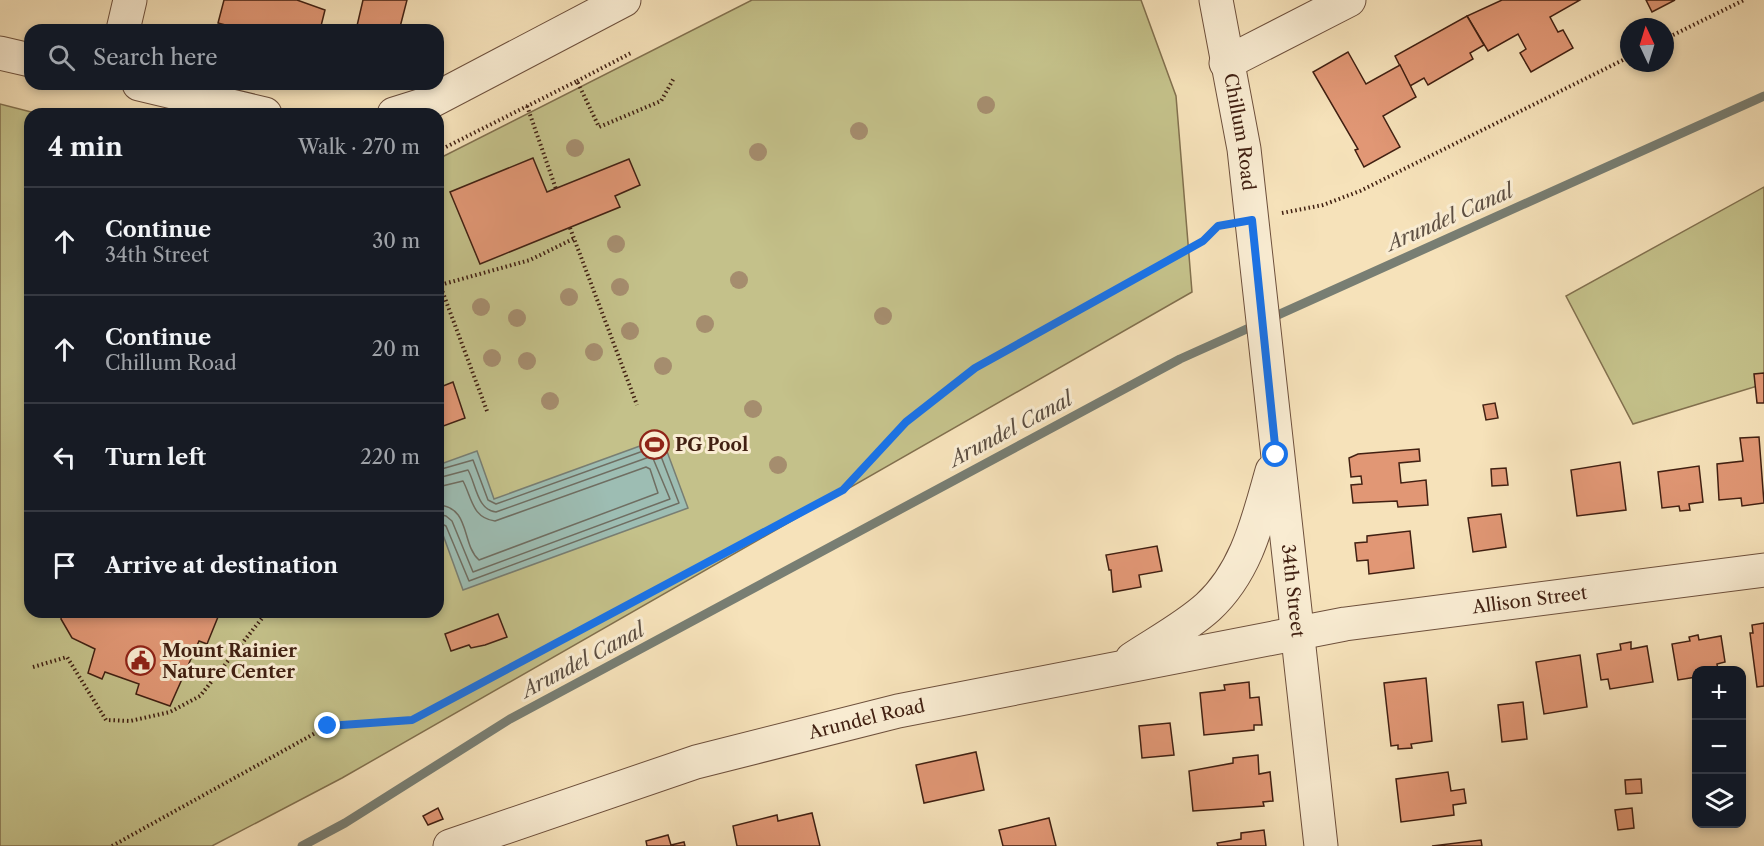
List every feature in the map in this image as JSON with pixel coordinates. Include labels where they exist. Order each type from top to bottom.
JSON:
[{"type":"street","points":[[124,24],[130,0]]},
{"type":"street","points":[[413,108],[426,104],[624,0]]},
{"type":"street","name":"Chillum Road","points":[[1216,0],[1226,63],[1244,149],[1263,334]]},
{"type":"street","points":[[1226,63],[1349,0]]},
{"type":"street","points":[[0,53],[24,59]]},
{"type":"street","points":[[164,90],[240,108]]},
{"type":"street","name":"34th Street","points":[[1263,334],[1321,846]]},
{"type":"street","points":[[1121,667],[1207,609],[1226,588],[1249,550],[1276,455]]},
{"type":"street","name":"Allison Street","points":[[1296,636],[1345,624],[1764,570]]},
{"type":"street","name":"Arundel Road","points":[[450,846],[696,762],[898,711],[1121,667],[1296,636]]},
{"type":"path","points":[[1674,35],[1744,0]]},
{"type":"path","points":[[444,148],[632,53]]},
{"type":"path","points":[[112,846],[328,726],[412,720],[843,490],[906,422],[975,368],[1203,241],[1218,226],[1323,205],[1360,191],[1620,61]]},
{"type":"path","points":[[577,81],[599,128],[661,101],[674,78]]},
{"type":"path","points":[[527,106],[556,189]]},
{"type":"path","points":[[570,228],[637,405]]},
{"type":"path","points":[[444,282],[531,260],[575,238]]},
{"type":"path","points":[[444,296],[488,411]]},
{"type":"path","points":[[33,667],[67,657],[106,720],[130,721],[170,712],[200,696],[262,618]]},
{"type":"shaded area","points":[[752,0],[1141,0],[1176,96],[1192,292],[342,778],[212,846],[0,846],[0,104],[24,110],[24,618],[444,618],[444,156]]},
{"type":"shaded area","points":[[1764,187],[1764,384],[1633,424],[1566,296]]},
{"type":"water","name":"PG Pool","points":[[662,438],[688,508],[463,590],[444,538],[444,463],[477,451],[494,499]]},
{"type":"building","points":[[224,0],[297,0],[325,10],[322,24],[218,23]]},
{"type":"building","points":[[363,0],[407,0],[401,24],[357,24]]},
{"type":"building","points":[[1502,0],[1580,0],[1550,17],[1558,32],[1563,30],[1573,48],[1531,72],[1520,53],[1526,49],[1518,34],[1488,51],[1467,16]]},
{"type":"building","points":[[1646,0],[1675,0],[1652,12]]},
{"type":"building","points":[[1467,16],[1484,45],[1470,53],[1473,59],[1428,85],[1424,78],[1410,86],[1395,56]]},
{"type":"building","points":[[1348,52],[1366,84],[1400,65],[1416,97],[1383,116],[1400,147],[1364,167],[1355,150],[1358,149],[1313,72]]},
{"type":"building","points":[[533,158],[547,192],[629,159],[640,185],[615,196],[620,207],[480,264],[450,192]]},
{"type":"building","points":[[1764,373],[1764,403],[1757,403],[1754,374]]},
{"type":"building","points":[[453,382],[465,418],[444,426],[444,386]]},
{"type":"building","points":[[1495,403],[1498,418],[1486,420],[1483,405]]},
{"type":"building","points":[[1759,437],[1764,503],[1742,506],[1741,498],[1719,500],[1717,464],[1743,461],[1740,438]]},
{"type":"building","points":[[1419,449],[1420,461],[1399,463],[1401,483],[1426,480],[1428,505],[1398,507],[1397,501],[1353,503],[1351,485],[1362,484],[1361,476],[1351,477],[1349,458],[1358,454]]},
{"type":"building","points":[[1620,462],[1626,510],[1577,516],[1571,470]]},
{"type":"building","points":[[1699,466],[1703,502],[1689,504],[1690,510],[1680,511],[1679,506],[1662,508],[1658,472]]},
{"type":"building","points":[[1506,468],[1508,485],[1492,486],[1491,469]]},
{"type":"building","points":[[1501,514],[1506,547],[1473,552],[1468,518]]},
{"type":"building","points":[[1410,531],[1414,568],[1369,574],[1368,560],[1357,561],[1355,543],[1367,542],[1367,536]]},
{"type":"building","points":[[1157,546],[1162,571],[1139,575],[1141,587],[1113,592],[1111,570],[1109,570],[1106,555]]},
{"type":"building","points":[[498,614],[507,637],[485,645],[471,648],[469,645],[451,651],[445,634]]},
{"type":"building","name":"Mount Rainier Nature Center","points":[[218,618],[207,644],[199,641],[170,706],[136,694],[139,684],[105,672],[102,679],[88,673],[95,649],[72,638],[61,619]]},
{"type":"building","points":[[1764,623],[1764,686],[1757,687],[1750,633],[1753,633],[1752,625]]},
{"type":"building","points":[[1698,635],[1699,640],[1721,636],[1725,662],[1717,664],[1717,666],[1692,666],[1692,678],[1678,680],[1672,644],[1690,641],[1689,637]]},
{"type":"building","points":[[1631,642],[1631,649],[1647,646],[1653,682],[1610,689],[1608,679],[1601,680],[1597,654],[1621,650],[1620,644]]},
{"type":"building","points":[[1580,655],[1587,707],[1544,714],[1536,662]]},
{"type":"building","points":[[1426,678],[1432,741],[1411,744],[1412,748],[1398,749],[1398,745],[1391,746],[1384,683]]},
{"type":"building","points":[[1249,682],[1250,698],[1259,697],[1262,725],[1254,725],[1254,730],[1204,735],[1200,693],[1225,690],[1224,685]]},
{"type":"building","points":[[1523,702],[1527,739],[1502,742],[1498,705]]},
{"type":"building","points":[[1170,723],[1174,755],[1142,758],[1139,726]]},
{"type":"building","points":[[976,752],[984,790],[924,803],[916,765]]},
{"type":"building","points":[[1258,755],[1259,774],[1270,772],[1273,801],[1263,802],[1264,806],[1193,811],[1189,771],[1233,763],[1233,758]]},
{"type":"building","points":[[1448,772],[1451,791],[1464,789],[1466,803],[1453,805],[1454,815],[1401,822],[1396,779]]},
{"type":"building","points":[[1641,779],[1642,793],[1626,794],[1625,780]]},
{"type":"building","points":[[438,808],[443,819],[428,825],[423,816]]},
{"type":"building","points":[[1632,808],[1634,828],[1618,830],[1615,810]]},
{"type":"building","points":[[812,813],[820,846],[737,846],[733,826],[777,815],[778,821]]},
{"type":"building","points":[[1049,818],[1056,846],[1003,846],[999,830]]},
{"type":"building","points":[[1264,830],[1266,846],[1218,846],[1217,843],[1241,839],[1241,833]]},
{"type":"building","points":[[668,835],[671,845],[684,842],[685,846],[647,846],[646,841]]},
{"type":"building","points":[[1481,840],[1482,846],[1432,846]]},
{"type":"waterway","name":"Arundel Canal","points":[[302,846],[345,823],[510,719],[1180,359],[1764,96]]},
{"type":"place","name":"PG Pool","points":[[654,445]]},
{"type":"place","name":"Mount Rainier Nature Center","points":[[141,661]]},
{"type":"route","points":[[328,726],[412,720],[843,490],[906,422],[975,368],[1203,241],[1218,226],[1252,220],[1276,455]]}]
